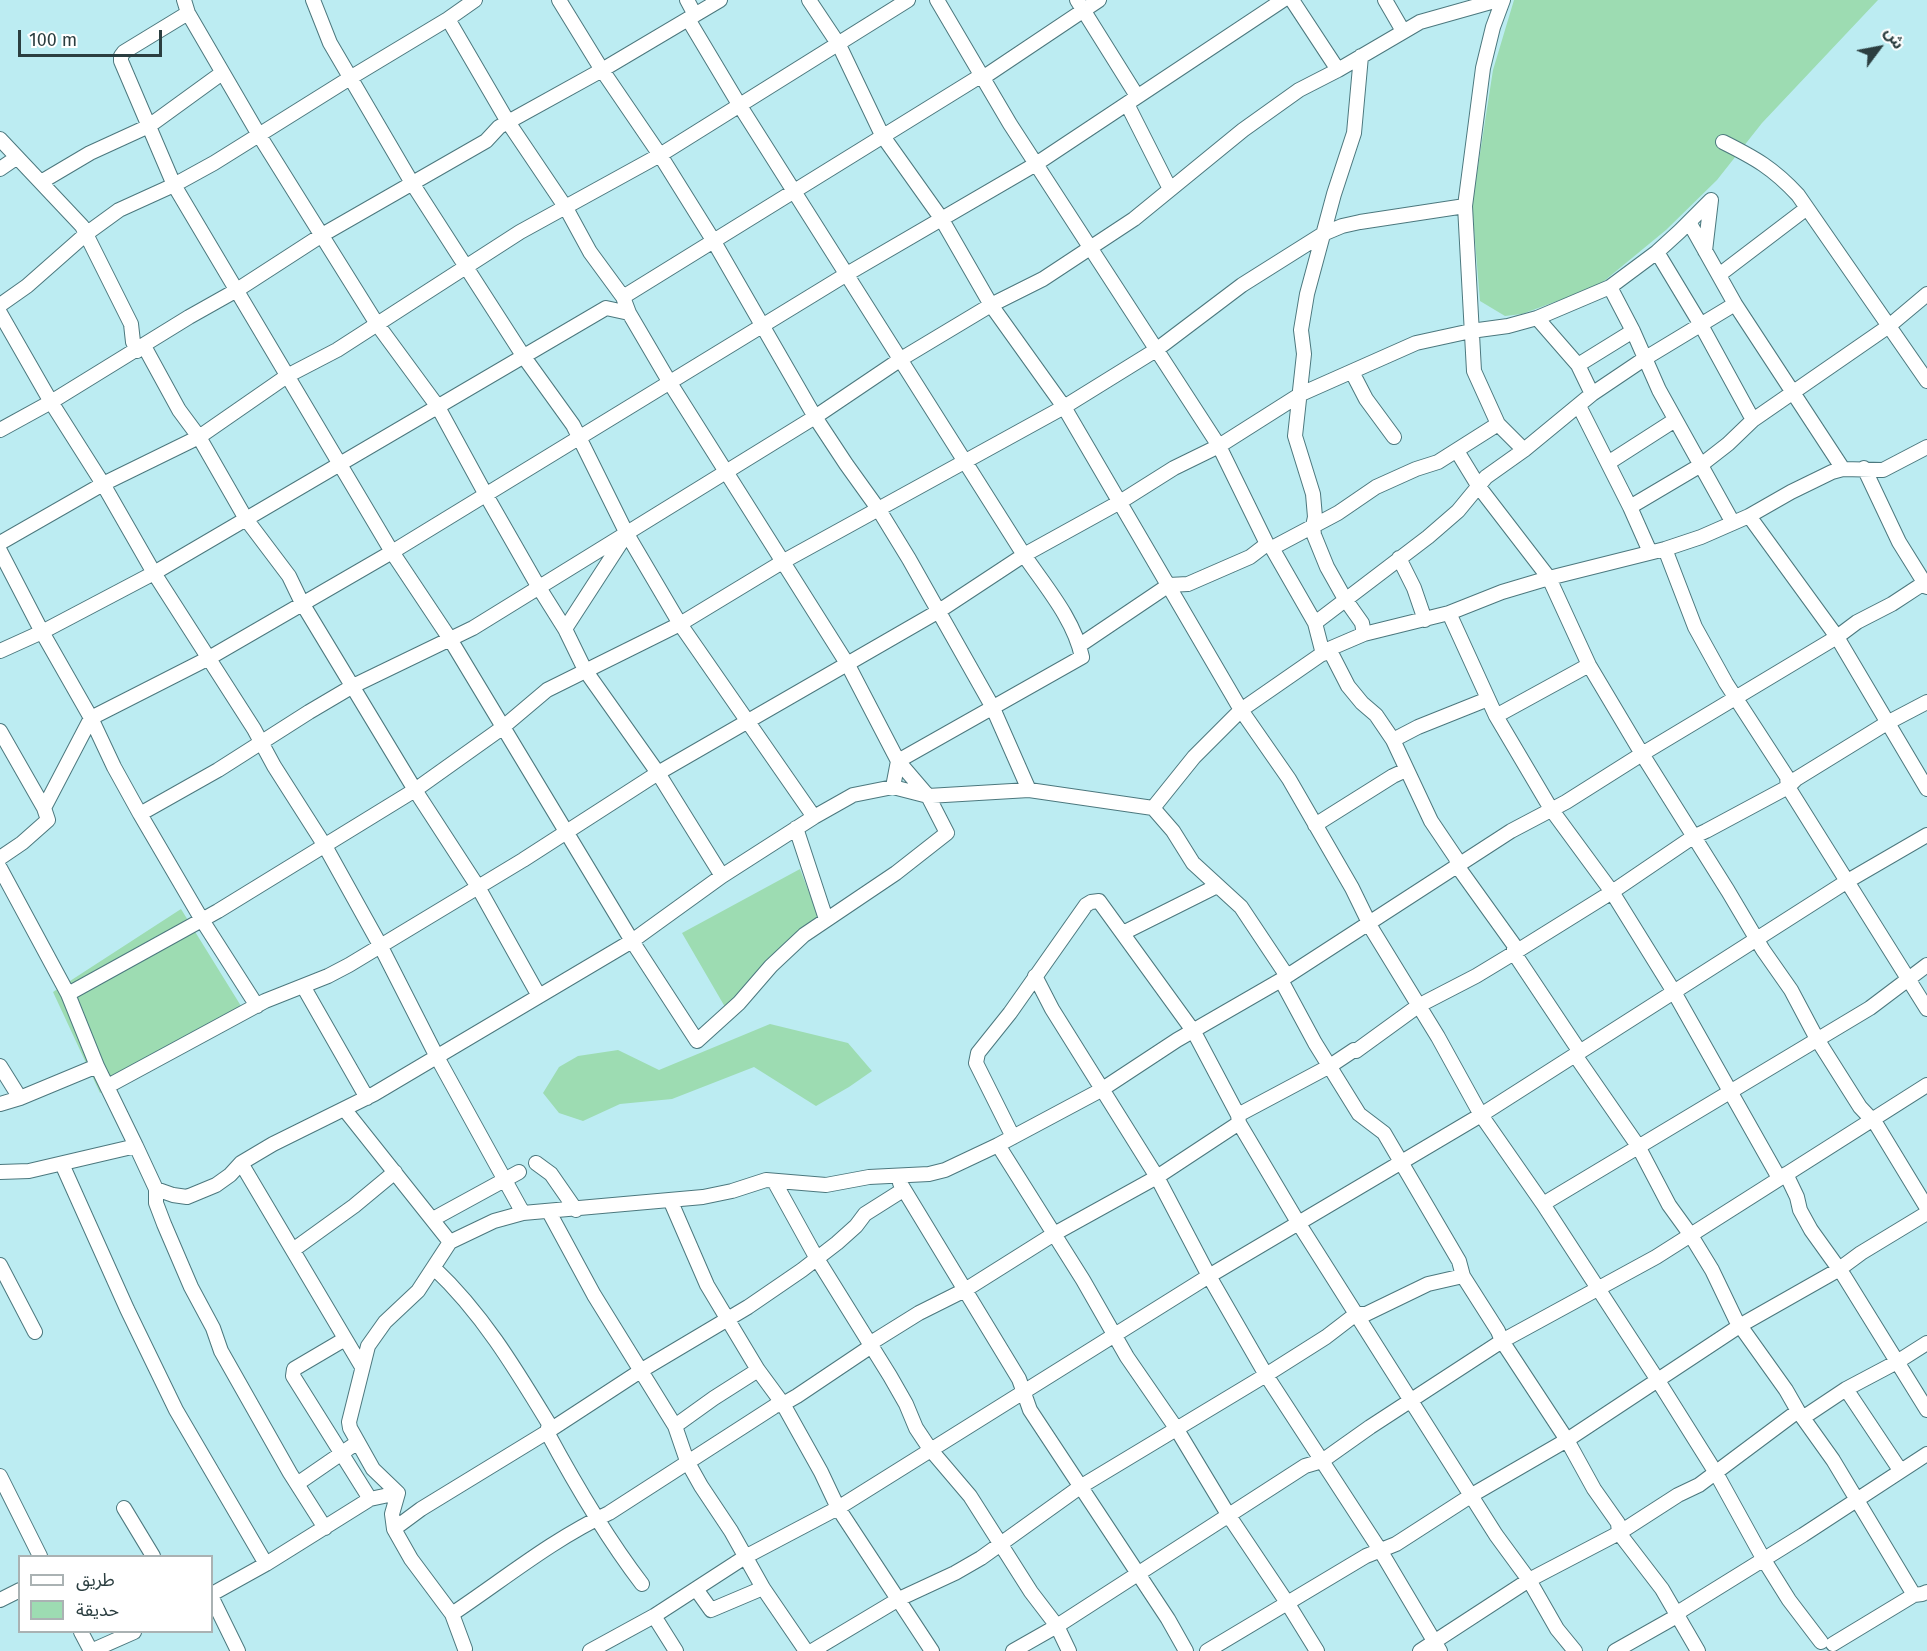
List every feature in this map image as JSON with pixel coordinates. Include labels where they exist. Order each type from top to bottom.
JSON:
[{"type":"street","points":[[313,0],[330,42],[412,183],[524,357],[573,425],[627,534],[680,624],[814,817]]},
{"type":"street","points":[[0,305],[27,286],[86,234],[119,210],[174,185],[259,135],[448,19],[475,0]]},
{"type":"street","points":[[559,0],[602,70],[660,154],[713,240],[815,417],[879,510],[992,706],[1029,790]]},
{"type":"street","points":[[687,0],[692,17],[740,106],[1024,555],[1061,609],[1080,645],[1082,657],[898,761],[893,787]]},
{"type":"street","points":[[0,430],[140,349],[322,235],[486,141],[499,127],[602,70],[720,0]]},
{"type":"street","points":[[808,0],[838,45],[882,135],[941,219],[991,305],[1064,407],[1241,710],[1289,779],[1370,921],[1373,931],[1481,1115],[1543,1204],[1657,1379],[1716,1473],[1789,1600],[1826,1647],[1923,1596],[1786,1390],[1736,1320],[1721,1287],[1690,1234],[1669,1205],[1638,1146],[1514,953],[1514,945],[1458,867],[1456,858],[1431,821],[1393,740],[1376,715],[1348,686],[1326,652],[1315,623],[1269,546],[1219,446],[1036,164],[937,0]]},
{"type":"street","points":[[0,543],[103,484],[198,437],[287,376],[322,359],[520,232],[660,154],[908,0]]},
{"type":"street","points":[[623,297],[794,189],[983,76],[1080,5],[1099,0]]},
{"type":"street","points":[[44,808],[91,718],[209,658],[392,552],[847,274],[1036,164],[1283,0]]},
{"type":"street","points":[[1292,0],[1338,70]]},
{"type":"street","points":[[1385,0],[1402,31]]},
{"type":"street","points":[[140,814],[353,686],[473,628],[815,417],[901,359],[991,305],[1043,279],[1134,219],[1254,122],[1299,90],[1427,19],[1498,0]]},
{"type":"street","points":[[1503,0],[1493,27],[1483,68],[1465,206],[1474,371],[1498,424],[1524,450]]},
{"type":"street","points":[[1080,5],[1132,100],[1170,189]]},
{"type":"street","points":[[448,19],[508,122],[566,208],[590,252],[623,297],[629,313],[670,383],[848,665],[898,761],[928,796],[946,833],[896,873],[826,919],[785,951],[739,1003],[697,1041],[632,941],[450,639],[392,552],[174,185],[121,61],[124,52],[186,7],[259,135],[377,324],[438,407],[538,586],[565,629],[585,670],[658,773],[722,876]]},
{"type":"street","points":[[1361,57],[1354,133],[1334,194],[1307,294],[1301,330],[1304,354],[1295,436],[1313,494],[1314,535],[1327,567],[1362,623],[1365,634]]},
{"type":"street","points":[[41,182],[90,153],[149,126],[222,73]]},
{"type":"street","points":[[0,139],[73,215],[86,234],[131,324],[133,342],[140,349],[198,437],[246,519],[289,576],[302,603],[478,887],[539,996]]},
{"type":"street","points":[[1723,142],[1762,162],[1783,179],[1807,208],[1927,381]]},
{"type":"street","points":[[0,169],[16,158]]},
{"type":"street","points":[[108,1086],[257,1006],[337,972],[568,832],[658,773],[848,665],[939,611],[1024,555],[1120,502],[1174,468],[1219,446],[1301,394],[1416,343],[1471,331],[1508,326],[1537,318],[1610,287],[1657,252],[1711,200],[1705,251]]},
{"type":"street","points":[[68,994],[202,920],[416,790],[502,728],[547,690],[680,624],[784,561],[1064,407],[1156,350],[1242,285],[1323,234],[1351,224],[1465,206]]},
{"type":"street","points":[[1719,275],[1807,208]]},
{"type":"street","points":[[1689,222],[1735,304],[1843,469]]},
{"type":"street","points":[[1657,252],[1701,325],[1753,420]]},
{"type":"street","points":[[1610,287],[1675,420],[1733,523]]},
{"type":"street","points":[[1630,507],[1701,465],[1753,420],[1889,326],[1927,294]]},
{"type":"street","points":[[1315,623],[1452,517],[1486,477],[1524,450],[1592,394],[1644,359],[1735,304]]},
{"type":"street","points":[[0,651],[42,632],[154,573],[606,308],[629,313]]},
{"type":"street","points":[[0,313],[154,573],[262,742],[274,766],[325,846],[523,1213]]},
{"type":"street","points":[[1537,318],[1578,365],[1592,394]]},
{"type":"street","points":[[1578,365],[1633,331]]},
{"type":"street","points":[[1352,372],[1366,399],[1394,437]]},
{"type":"street","points":[[1579,406],[1650,552]]},
{"type":"street","points":[[1608,464],[1675,420]]},
{"type":"street","points":[[1080,645],[1169,585],[1184,585],[1250,557],[1338,513],[1376,487],[1438,462],[1498,424]]},
{"type":"street","points":[[1154,808],[1194,757],[1241,710],[1326,652],[1365,634],[1425,620],[1502,592],[1665,549],[1701,537],[1843,469],[1883,470],[1927,447]]},
{"type":"street","points":[[1457,451],[1479,487],[1549,578],[1589,665],[1642,754],[1791,990],[1817,1039],[1860,1107],[1876,1124],[1927,1208]]},
{"type":"street","points":[[398,1493],[373,1469],[350,1428],[349,1416],[368,1346],[385,1322],[418,1291],[450,1242],[494,1221],[523,1213],[671,1202],[732,1191],[766,1180],[826,1185],[870,1177],[928,1174],[945,1170],[998,1145],[1101,1090],[1284,978],[1511,831],[1566,802],[1837,637],[1857,622],[1926,584],[1899,542],[1864,468]]},
{"type":"street","points":[[1749,516],[1837,637],[1927,789]]},
{"type":"street","points":[[565,629],[627,534]]},
{"type":"street","points":[[1665,549],[1695,627],[1736,698],[1787,777],[1788,787],[1927,1010]]},
{"type":"street","points":[[0,551],[42,632],[91,718],[140,814],[202,920],[257,1006]]},
{"type":"street","points":[[1400,558],[1425,620]]},
{"type":"street","points":[[1449,613],[1496,716],[1551,809],[1612,892],[1674,992],[1730,1093],[1783,1176],[1806,1220],[1844,1276],[1927,1410]]},
{"type":"street","points":[[1496,716],[1589,665]]},
{"type":"street","points":[[1393,740],[1428,722],[1488,699]]},
{"type":"street","points":[[452,1614],[531,1559],[609,1513],[774,1406],[783,1404],[919,1313],[964,1290],[1054,1234],[1157,1177],[1239,1119],[1354,1050],[1356,1051],[1418,1006],[1514,953],[1612,892],[1693,837],[1788,787],[1796,779],[1887,723],[1927,702]]},
{"type":"street","points":[[0,731],[44,808],[48,820],[22,843],[0,858]]},
{"type":"street","points":[[1315,825],[1406,770]]},
{"type":"street","points":[[156,1189],[187,1197],[216,1185],[241,1163],[273,1144],[367,1098],[632,941],[722,876],[796,828],[854,795],[893,787],[928,796],[1029,790],[1154,808],[1173,831],[1193,863],[1241,908],[1284,978],[1315,1043],[1359,1114],[1384,1133],[1400,1164],[1459,1261],[1463,1276],[1502,1341],[1566,1440],[1594,1489],[1618,1523],[1619,1533],[1662,1589],[1698,1651]]},
{"type":"street","points":[[796,828],[826,919]]},
{"type":"street","points":[[590,1651],[654,1616],[745,1557],[838,1508],[1209,1276],[1481,1115],[1846,882],[1927,836]]},
{"type":"street","points":[[0,868],[68,994],[97,1066],[156,1189],[156,1203],[190,1287],[213,1328],[224,1356],[297,1484],[325,1528]]},
{"type":"street","points":[[1123,933],[1217,886]]},
{"type":"street","points":[[1013,1137],[975,1062],[978,1053],[1010,1013],[1086,905],[1099,901],[1194,1032],[1239,1119],[1299,1224],[1503,1545],[1528,1580],[1557,1629],[1575,1651]]},
{"type":"street","points":[[1543,1204],[1870,1008],[1927,965]]},
{"type":"street","points":[[1035,976],[1052,1010],[1157,1177],[1209,1276],[1266,1375],[1380,1550],[1438,1646]]},
{"type":"street","points":[[303,986],[367,1098]]},
{"type":"street","points":[[0,1066],[20,1098]]},
{"type":"street","points":[[0,1104],[97,1066]]},
{"type":"street","points":[[1013,1651],[1057,1626],[1305,1466],[1322,1461],[1502,1341],[1597,1288],[1611,1283],[1927,1085]]},
{"type":"street","points":[[345,1110],[450,1242]]},
{"type":"street","points":[[998,1145],[1127,1357],[1176,1428],[1229,1516],[1317,1651]]},
{"type":"street","points":[[0,1172],[29,1171],[136,1146]]},
{"type":"street","points":[[241,1163],[362,1367]]},
{"type":"street","points":[[536,1163],[551,1174],[576,1210]]},
{"type":"street","points":[[62,1164],[127,1309],[176,1410],[266,1564]]},
{"type":"street","points":[[433,1219],[519,1172]]},
{"type":"street","points":[[293,1250],[395,1173]]},
{"type":"street","points":[[897,1176],[903,1191],[1019,1379],[1030,1410],[1168,1619],[1186,1651]]},
{"type":"street","points":[[774,1181],[816,1257],[890,1376],[916,1428],[930,1449],[970,1496],[1031,1592],[1057,1626],[1069,1651]]},
{"type":"street","points":[[394,1529],[429,1504],[547,1432],[642,1370],[748,1307],[837,1243],[880,1203],[903,1191]]},
{"type":"street","points":[[671,1202],[707,1285],[758,1370],[783,1404],[822,1472],[838,1508],[932,1651]]},
{"type":"street","points":[[549,1212],[594,1295],[675,1426],[687,1461],[764,1588],[806,1651]]},
{"type":"street","points":[[1207,1651],[1366,1556],[1396,1544],[1472,1495],[1566,1440],[1741,1325],[1839,1270],[1861,1253],[1927,1213]]},
{"type":"street","points":[[0,1265],[35,1332]]},
{"type":"street","points":[[434,1268],[488,1328],[549,1424],[547,1432],[597,1518],[642,1584]]},
{"type":"street","points":[[812,1651],[899,1599],[981,1558],[1080,1487],[1266,1375],[1326,1337],[1356,1314],[1366,1314],[1428,1284],[1463,1276]]},
{"type":"street","points":[[345,1339],[293,1372],[293,1376],[370,1499]]},
{"type":"street","points":[[1420,1651],[1438,1646],[1528,1580],[1619,1533],[1716,1473],[1801,1414],[1829,1402],[1846,1389],[1927,1343]]},
{"type":"street","points":[[675,1426],[758,1370]]},
{"type":"street","points":[[1846,1389],[1900,1470]]},
{"type":"street","points":[[297,1484],[358,1442]]},
{"type":"street","points":[[1615,1651],[1677,1616],[1682,1610],[1764,1560],[1927,1454]]},
{"type":"street","points":[[0,1476],[39,1555]]},
{"type":"street","points":[[213,1595],[370,1499],[398,1493]]},
{"type":"street","points":[[398,1493],[392,1515],[394,1529],[411,1559],[452,1614],[464,1650]]},
{"type":"street","points":[[124,1508],[152,1555]]},
{"type":"street","points":[[696,1589],[711,1611],[764,1588]]},
{"type":"street","points":[[0,1600],[18,1591]]},
{"type":"street","points":[[213,1598],[238,1651]]},
{"type":"street","points":[[654,1616],[676,1651]]},
{"type":"street","points":[[82,1633],[91,1651],[120,1646],[133,1633]]},
{"type":"green space","points":[[1514,0],[1878,0],[1762,123],[1717,180],[1666,230],[1598,286],[1522,314],[1505,316],[1480,301],[1472,205],[1493,70]]},
{"type":"green space","points":[[800,869],[819,918],[732,1019],[682,933]]},
{"type":"green space","points":[[181,909],[241,1006],[100,1093],[53,992]]},
{"type":"green space","points":[[770,1024],[848,1043],[872,1071],[816,1106],[754,1067],[672,1099],[620,1104],[583,1121],[559,1113],[543,1093],[559,1067],[578,1056],[618,1050],[659,1070]]}]
